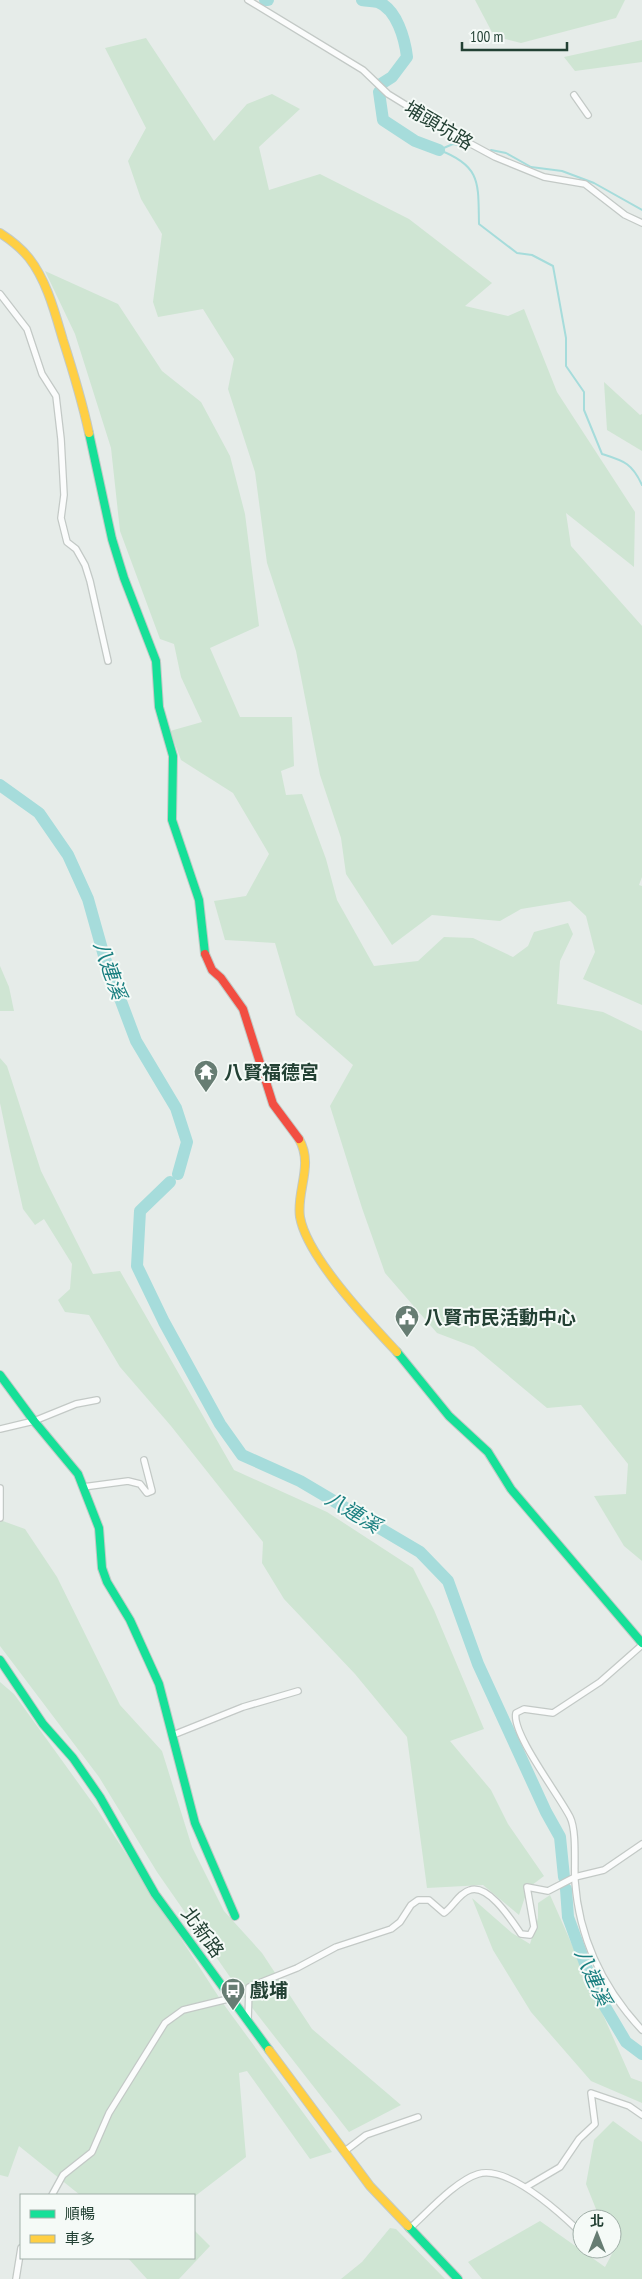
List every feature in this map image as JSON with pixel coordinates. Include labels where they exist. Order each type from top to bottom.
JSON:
[{"type":"street","name":"埔頭坑路","points":[[248,0],[363,70],[393,97],[458,137],[495,157],[544,177],[585,184],[624,214],[642,223]]},
{"type":"street","points":[[574,95],[588,115]]},
{"type":"street","points":[[0,233],[14,242],[30,259],[42,280],[53,307],[80,395],[112,539],[124,578],[156,661],[159,707],[173,756],[172,820],[199,900],[204,955],[212,970],[221,978],[243,1009],[273,1104],[293,1128],[306,1151],[300,1216],[308,1241],[355,1306],[400,1355],[449,1416],[488,1452],[511,1489],[642,1644],[600,1682],[553,1713],[524,1710],[516,1713],[514,1720],[572,1824],[576,1898],[585,1939],[598,1969],[628,2015],[642,2030]]},
{"type":"street","points":[[0,294],[27,329],[42,374],[56,396],[64,495],[61,518],[67,542],[76,549],[85,565],[90,580],[108,661]]},
{"type":"street","points":[[0,1375],[34,1421],[78,1474],[98,1528],[102,1568],[107,1582],[130,1620],[159,1684],[174,1735],[195,1823],[235,1916]]},
{"type":"street","points":[[0,1429],[34,1421],[76,1404],[98,1400]]},
{"type":"street","points":[[83,1488],[128,1480],[140,1484],[147,1493],[152,1491],[144,1460]]},
{"type":"street","points":[[0,1488],[0,1518]]},
{"type":"street","name":"北新路","points":[[0,1660],[43,1724],[73,1758],[100,1797],[155,1894],[248,2022],[370,2186],[458,2279]]},
{"type":"street","points":[[174,1735],[243,1706],[298,1691]]},
{"type":"street","points":[[248,2022],[249,1987],[297,1968],[336,1947],[391,1929],[400,1922],[411,1905],[418,1900],[429,1900],[444,1913],[462,1895],[470,1890],[477,1890],[487,1894],[506,1912],[521,1934],[527,1936],[530,1935],[534,1927],[526,1891],[527,1887],[548,1891],[575,1877],[604,1870],[642,1844]]},
{"type":"street","points":[[53,2194],[63,2176],[92,2152],[109,2113],[165,2023],[183,2010],[232,1998]]},
{"type":"street","points":[[526,2187],[560,2167],[578,2139],[595,2124],[591,2093],[629,2106],[642,2115]]},
{"type":"street","points":[[345,2150],[366,2135],[418,2117]]},
{"type":"street","points":[[409,2229],[464,2181],[480,2174],[497,2175],[526,2187],[572,2225]]},
{"type":"street","points":[[16,2279],[20,2254]]},
{"type":"green space","points":[[475,0],[625,0],[616,18],[521,43],[494,36]]},
{"type":"green space","points":[[146,38],[214,141],[247,104],[272,94],[300,109],[259,147],[269,190],[320,174],[409,219],[492,283],[465,306],[508,316],[524,309],[557,392],[635,512],[634,567],[566,513],[571,546],[642,626],[642,877],[639,885],[642,886],[642,1005],[583,979],[595,952],[586,916],[570,901],[521,909],[500,921],[432,915],[392,945],[346,874],[341,838],[320,775],[296,651],[267,563],[255,472],[228,389],[234,359],[203,309],[158,317],[153,302],[162,234],[141,199],[128,161],[146,128],[105,48]]},
{"type":"green space","points":[[642,40],[642,62],[575,71],[564,57]]},
{"type":"green space","points":[[45,271],[118,304],[162,371],[201,402],[230,456],[245,514],[259,626],[210,648],[240,717],[292,717],[294,766],[281,771],[286,795],[302,794],[326,859],[337,900],[374,966],[418,961],[444,937],[473,938],[513,957],[528,946],[534,932],[568,923],[573,934],[560,961],[557,1004],[603,1012],[642,1031],[642,1561],[624,1546],[594,1496],[626,1494],[628,1464],[581,1405],[547,1408],[474,1347],[437,1333],[385,1273],[362,1208],[330,1106],[353,1065],[296,1015],[275,943],[225,940],[214,901],[246,896],[269,854],[233,793],[181,760],[170,731],[202,722],[181,677],[174,644],[160,639],[120,531],[111,448],[75,334]]},
{"type":"green space","points":[[604,382],[640,415],[642,414],[642,451],[607,430]]},
{"type":"green space","points":[[0,966],[9,987],[14,1011],[0,1011]]},
{"type":"green space","points":[[0,1058],[7,1066],[41,1171],[93,1274],[120,1271],[234,1470],[327,1512],[413,1568],[434,1610],[484,1729],[450,1741],[491,1790],[508,1824],[544,1876],[528,1888],[519,1915],[483,1885],[427,1888],[407,1737],[355,1674],[284,1599],[262,1563],[263,1542],[171,1426],[120,1367],[89,1315],[65,1312],[58,1300],[70,1289],[72,1264],[44,1219],[35,1225],[23,1209],[0,1103]]},
{"type":"green space","points":[[0,1520],[25,1529],[57,1577],[120,1705],[162,1751],[192,1847],[224,1911],[262,1953],[312,2029],[401,2105],[349,2132],[246,2000],[157,1872],[99,1777],[0,1646]]},
{"type":"green space","points":[[0,1682],[14,1694],[97,1809],[222,2002],[332,2152],[310,2159],[247,2071],[239,2073],[246,2157],[195,2196],[195,2194],[79,2194],[19,2146],[8,2177],[0,2175]]},
{"type":"green space","points":[[550,1895],[631,2078],[642,2082],[642,2103],[591,2081],[531,2012],[493,1950],[472,1898],[512,1933],[530,1944],[538,1918],[538,1903]]},
{"type":"green space","points":[[613,2121],[642,2142],[642,2279],[482,2279],[468,2262],[540,2221],[572,2244],[572,2259],[594,2259],[605,2267],[609,2259],[622,2259],[622,2209],[596,2209],[586,2184],[594,2140]]},
{"type":"green space","points":[[390,2228],[396,2229],[445,2279],[341,2279],[362,2262]]},
{"type":"green space","points":[[195,2231],[210,2246],[179,2279],[147,2279],[129,2259],[195,2259]]},
{"type":"waterway","points":[[362,0],[378,2],[385,6],[395,18],[404,42],[407,57],[392,77],[381,84]]},
{"type":"waterway","points":[[379,92],[383,120],[415,141],[439,150]]},
{"type":"waterway","points":[[439,150],[453,144],[464,146]]},
{"type":"waterway","points":[[439,150],[463,163],[475,178],[479,224],[517,253],[532,255],[553,266],[566,338],[566,366],[584,392],[584,410],[602,454],[631,467],[642,485]]},
{"type":"waterway","points":[[491,150],[506,153],[531,167],[562,171],[594,183],[642,210]]},
{"type":"waterway","name":"八連溪","points":[[0,785],[39,813],[68,855],[88,899],[104,956],[136,1041],[176,1108],[187,1142],[178,1174]]},
{"type":"waterway","name":"八連溪","points":[[170,1182],[140,1211],[137,1266],[164,1322],[220,1424],[242,1455],[300,1481],[420,1552],[448,1581],[478,1664],[546,1812],[560,1837],[564,1877]]},
{"type":"waterway","name":"八連溪","points":[[566,1889],[568,1917],[594,1988],[626,2042],[642,2054]]},
{"type":"traffic: fast","points":[[89,433],[112,539],[124,578],[156,661],[159,707],[173,756],[172,820],[199,900],[205,954]]},
{"type":"traffic: fast","points":[[397,1352],[449,1416],[488,1452],[511,1489],[642,1643]]},
{"type":"traffic: fast","points":[[0,1375],[34,1421],[78,1474],[99,1528],[102,1568],[107,1582],[130,1620],[159,1684],[195,1823],[235,1916]]},
{"type":"traffic: fast","points":[[0,1660],[43,1724],[73,1758],[100,1797],[155,1894],[269,2050]]},
{"type":"traffic: fast","points":[[408,2226],[458,2279]]},
{"type":"traffic: slow","points":[[0,233],[16,244],[29,258],[46,287],[74,375],[89,433]]},
{"type":"traffic: slow","points":[[299,1139],[305,1158],[299,1207],[305,1233],[326,1269],[371,1324],[397,1352]]},
{"type":"traffic: slow","points":[[269,2050],[370,2186],[408,2226]]},
{"type":"traffic: jam","points":[[205,954],[212,970],[221,978],[243,1009],[273,1104],[299,1139]]},
{"type":"place","name":"八賢福德宮","points":[[206,1093]]},
{"type":"place","name":"八賢市民活動中心","points":[[407,1338]]},
{"type":"place","name":"戲埔","points":[[233,2011]]}]
